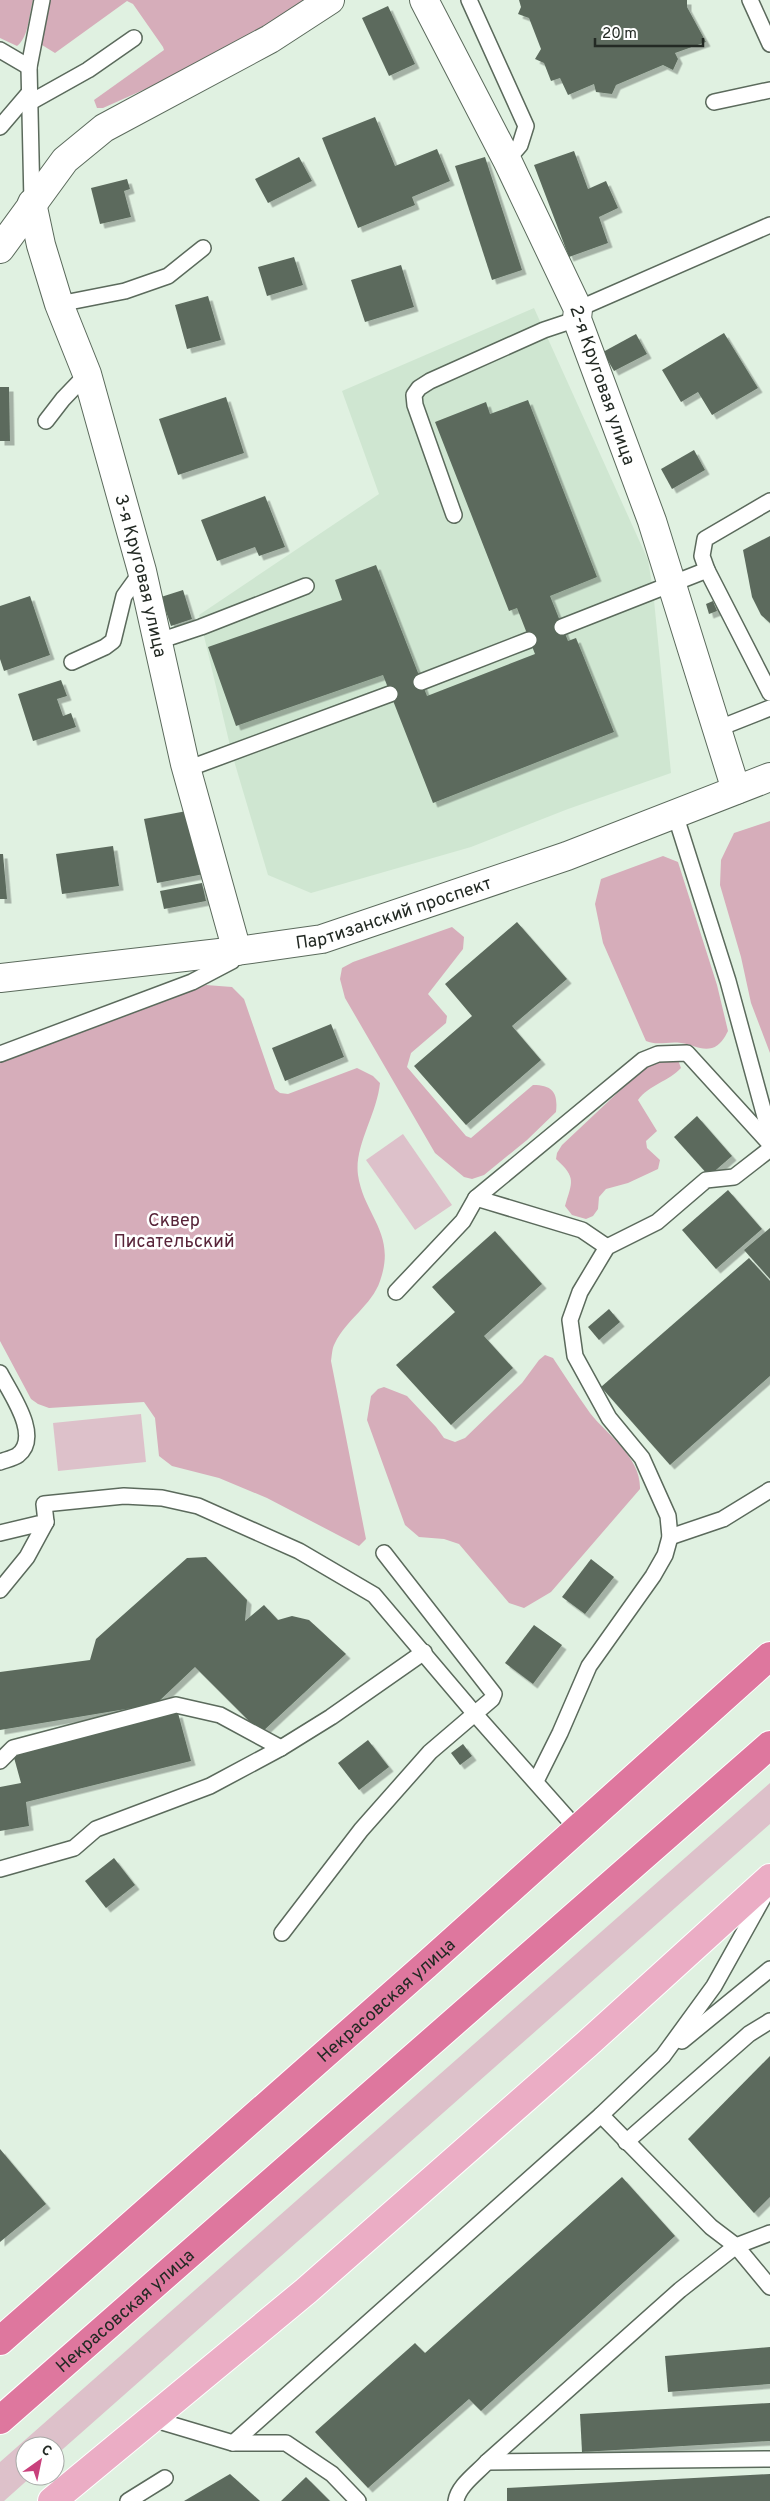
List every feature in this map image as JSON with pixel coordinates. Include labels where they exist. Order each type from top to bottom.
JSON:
[{"type":"highway","name":"Некрасовская улица","points":[[0,2341],[770,1656]]},
{"type":"highway","name":"Некрасовская улица","points":[[0,2420],[770,1745]]},
{"type":"main road","points":[[52,2501],[149,2418],[306,2291],[587,2044],[770,1878]]},
{"type":"street","points":[[0,249],[65,160],[104,128],[270,39],[330,0]]},
{"type":"street","name":"2-я Круговая улица","points":[[424,0],[507,160],[577,314],[652,521],[736,790]]},
{"type":"street","name":"3-я Круговая улица","points":[[32,203],[41,245],[59,304],[87,374],[142,571],[156,642],[187,768],[237,951]]},
{"type":"street","name":"Партизанский проспект","points":[[0,978],[237,951],[322,939],[567,856],[770,777]]},
{"type":"lane","points":[[32,203],[29,67],[42,0]]},
{"type":"lane","points":[[469,0],[526,126],[520,145],[507,160]]},
{"type":"lane","points":[[750,0],[770,44]]},
{"type":"lane","points":[[0,127],[29,98],[88,70],[134,38]]},
{"type":"lane","points":[[0,50],[29,67]]},
{"type":"lane","points":[[714,102],[770,90]]},
{"type":"lane","points":[[454,515],[415,405],[414,395],[419,388],[430,381],[770,225]]},
{"type":"lane","points":[[59,304],[125,291],[168,276],[203,248]]},
{"type":"lane","points":[[46,421],[63,399],[87,374]]},
{"type":"lane","points":[[770,500],[705,539],[702,556],[707,570],[770,693]]},
{"type":"lane","points":[[562,627],[707,570]]},
{"type":"lane","points":[[72,662],[105,647],[113,641],[124,596],[142,571]]},
{"type":"lane","points":[[156,642],[202,627],[306,586]]},
{"type":"lane","points":[[421,682],[529,640]]},
{"type":"lane","points":[[187,768],[390,694]]},
{"type":"lane","points":[[716,729],[770,708]]},
{"type":"lane","points":[[675,814],[728,981],[770,1135]]},
{"type":"lane","points":[[0,1054],[192,982],[232,961],[237,951]]},
{"type":"lane","points":[[396,1292],[463,1221],[476,1198],[643,1060],[658,1054],[687,1053],[770,1144]]},
{"type":"lane","points":[[536,1781],[560,1733],[589,1666],[653,1576],[665,1555],[670,1537],[668,1516],[642,1458],[609,1418],[575,1356],[570,1320],[580,1292],[607,1247],[657,1222],[706,1180],[734,1177],[770,1149]]},
{"type":"lane","points":[[476,1198],[582,1230],[607,1247]]},
{"type":"lane","points":[[0,1373],[28,1427],[27,1440],[18,1455],[0,1462]]},
{"type":"lane","points":[[670,1537],[723,1519],[770,1490]]},
{"type":"lane","points":[[0,1590],[26,1557],[46,1522],[44,1504],[124,1496],[162,1498],[198,1506],[299,1550],[374,1595],[475,1714],[577,1829]]},
{"type":"lane","points":[[0,1533],[46,1522]]},
{"type":"lane","points":[[282,1933],[361,1830],[430,1752],[492,1699],[494,1694],[384,1553]]},
{"type":"lane","points":[[0,1870],[74,1848],[96,1829],[210,1786],[281,1748],[331,1717],[424,1652]]},
{"type":"lane","points":[[0,1761],[13,1748],[176,1705],[220,1715],[281,1748]]},
{"type":"lane","points":[[663,2056],[714,1986],[770,1886]]},
{"type":"lane","points":[[233,2443],[601,2116],[663,2056],[770,1968]]},
{"type":"lane","points":[[626,2142],[750,2034],[770,2021]]},
{"type":"lane","points":[[601,2116],[711,2227],[736,2246],[770,2287]]},
{"type":"lane","points":[[456,2501],[456,2496],[487,2462],[680,2290],[736,2246],[770,2233]]},
{"type":"lane","points":[[149,2418],[233,2443],[286,2443],[332,2474],[358,2501]]},
{"type":"lane","points":[[487,2462],[770,2459]]},
{"type":"lane","points":[[128,2501],[165,2478]]},
{"type":"shaded area","points":[[534,308],[648,560],[653,590],[671,773],[568,809],[471,847],[311,893],[268,875],[232,754],[199,615],[379,494],[342,391]]},
{"type":"shaded area","points":[[403,1134],[452,1205],[415,1230],[366,1160]]},
{"type":"shaded area","points":[[141,1414],[146,1462],[58,1471],[53,1423]]},
{"type":"shaded area","points":[[770,1783],[770,1824],[65,2447],[65,2436],[29,2436]]},
{"type":"shaded area","points":[[15,2449],[15,2486],[21,2486],[4,2501],[0,2501],[0,2462]]},
{"type":"green space","points":[[0,0],[33,0],[24,37],[17,46],[0,38]]},
{"type":"green space","points":[[50,0],[314,0],[217,57],[103,108],[97,108],[94,100],[164,50],[163,47],[133,4],[127,1],[55,53],[42,45],[41,33]]},
{"type":"green space","points":[[770,821],[770,1053],[751,1003],[741,957],[720,885],[721,860],[734,833]]},
{"type":"green space","points":[[663,856],[678,862],[717,985],[728,1031],[720,1043],[712,1048],[704,1049],[681,1043],[654,1043],[646,1041],[603,943],[595,904],[601,879]]},
{"type":"green space","points":[[452,927],[464,937],[463,949],[428,994],[447,1016],[446,1023],[411,1053],[407,1067],[466,1136],[471,1138],[533,1085],[540,1085],[550,1089],[556,1100],[556,1112],[527,1140],[484,1175],[472,1179],[464,1177],[435,1153],[345,998],[340,979],[342,968],[353,962]]},
{"type":"green space","name":"Cквер Писательский","points":[[206,985],[232,987],[244,999],[275,1089],[280,1093],[288,1094],[357,1068],[373,1076],[380,1083],[375,1106],[359,1153],[358,1175],[366,1202],[382,1237],[385,1250],[384,1264],[376,1290],[340,1335],[333,1347],[331,1361],[366,1539],[359,1546],[267,1498],[219,1478],[172,1466],[159,1456],[155,1418],[144,1402],[49,1408],[38,1404],[31,1399],[0,1341],[0,1063]]},
{"type":"green space","points":[[678,1060],[681,1068],[648,1090],[638,1100],[657,1131],[646,1141],[647,1148],[660,1160],[658,1169],[628,1183],[606,1189],[599,1197],[598,1209],[593,1216],[586,1219],[572,1215],[565,1206],[571,1186],[570,1176],[563,1165],[556,1159],[562,1145],[646,1066],[660,1061]]},
{"type":"green space","points":[[545,1355],[553,1358],[590,1413],[629,1457],[639,1477],[640,1489],[551,1592],[524,1608],[509,1603],[459,1544],[444,1539],[419,1537],[405,1525],[367,1420],[371,1396],[378,1389],[384,1387],[407,1396],[444,1438],[455,1442],[465,1438],[522,1383]]},
{"type":"building","points":[[519,0],[687,0],[687,7],[706,42],[675,53],[678,59],[673,70],[663,65],[616,85],[612,94],[596,92],[594,84],[568,95],[560,78],[551,81],[544,63],[535,59],[541,49],[529,18],[518,14],[521,7]]},
{"type":"building","points":[[388,6],[415,64],[389,76],[362,18]]},
{"type":"building","points":[[375,117],[395,166],[437,149],[450,181],[412,197],[415,205],[358,228],[322,138]]},
{"type":"building","points":[[574,151],[588,189],[606,181],[618,208],[599,217],[608,243],[569,257],[534,165]]},
{"type":"building","points":[[299,157],[312,181],[268,203],[255,179]]},
{"type":"building","points":[[485,157],[522,270],[492,280],[455,166]]},
{"type":"building","points":[[127,179],[130,189],[124,191],[131,217],[100,224],[91,188]]},
{"type":"building","points":[[294,257],[303,285],[267,296],[258,267]]},
{"type":"building","points":[[401,265],[414,307],[365,322],[351,280]]},
{"type":"building","points":[[208,296],[221,340],[187,349],[175,305]]},
{"type":"building","points":[[724,333],[758,388],[712,415],[698,392],[681,402],[662,370]]},
{"type":"building","points":[[636,334],[647,354],[614,371],[603,352]]},
{"type":"building","points":[[0,387],[9,387],[10,441],[0,441]]},
{"type":"building","points":[[226,397],[244,453],[178,475],[159,419]]},
{"type":"building","points":[[528,400],[597,577],[550,596],[568,641],[576,638],[614,732],[433,803],[383,675],[236,726],[208,647],[342,600],[335,580],[376,565],[427,696],[535,654],[517,608],[509,611],[435,422],[486,402],[490,414]]},
{"type":"building","points":[[694,450],[705,470],[672,489],[661,469]]},
{"type":"building","points":[[265,496],[285,547],[259,556],[255,547],[217,561],[201,520]]},
{"type":"building","points":[[770,536],[770,623],[761,615],[752,597],[743,550]]},
{"type":"building","points":[[183,590],[192,619],[171,626],[161,597]]},
{"type":"building","points":[[30,596],[50,655],[4,671],[0,659],[0,606]]},
{"type":"building","points":[[713,601],[717,611],[709,614],[706,604]]},
{"type":"building","points":[[61,680],[67,696],[57,699],[63,716],[71,713],[76,727],[33,741],[18,694]]},
{"type":"building","points":[[192,810],[204,874],[157,883],[144,819]]},
{"type":"building","points":[[113,846],[119,886],[62,894],[56,854]]},
{"type":"building","points":[[0,854],[3,854],[7,899],[0,899]]},
{"type":"building","points":[[202,883],[206,901],[164,909],[160,891]]},
{"type":"building","points":[[517,922],[567,979],[512,1026],[541,1060],[466,1125],[414,1066],[472,1016],[445,984]]},
{"type":"building","points":[[331,1024],[344,1057],[285,1081],[272,1048]]},
{"type":"building","points":[[697,1116],[732,1156],[709,1176],[674,1137]]},
{"type":"building","points":[[728,1190],[762,1229],[716,1269],[682,1230]]},
{"type":"building","points":[[770,1228],[770,1279],[744,1250]]},
{"type":"building","points":[[495,1231],[542,1284],[484,1336],[513,1368],[451,1425],[396,1365],[455,1312],[432,1287]]},
{"type":"building","points":[[749,1258],[770,1281],[770,1376],[670,1465],[601,1387]]},
{"type":"building","points":[[609,1309],[620,1322],[599,1340],[588,1327]]},
{"type":"building","points":[[206,1557],[247,1600],[245,1621],[264,1605],[278,1620],[292,1616],[309,1620],[346,1654],[261,1733],[195,1667],[156,1704],[0,1730],[0,1672],[90,1660],[96,1639],[187,1558]]},
{"type":"building","points":[[591,1559],[614,1577],[585,1614],[562,1597]]},
{"type":"building","points":[[534,1625],[562,1645],[533,1684],[505,1663]]},
{"type":"building","points":[[178,1713],[191,1761],[26,1802],[29,1826],[0,1831],[0,1787],[21,1783],[13,1754]]},
{"type":"building","points":[[368,1740],[389,1767],[359,1790],[338,1763]]},
{"type":"building","points":[[463,1744],[472,1756],[460,1765],[451,1753]]},
{"type":"building","points":[[114,1858],[135,1885],[106,1908],[85,1881]]},
{"type":"building","points":[[770,2056],[770,2197],[754,2213],[688,2139]]},
{"type":"building","points":[[0,2149],[46,2204],[0,2242]]},
{"type":"building","points":[[622,2177],[675,2236],[481,2411],[469,2399],[368,2488],[315,2432],[415,2343],[425,2353]]},
{"type":"building","points":[[770,2347],[770,2384],[668,2392],[665,2356]]},
{"type":"building","points":[[770,2403],[770,2441],[582,2452],[580,2414]]},
{"type":"building","points":[[230,2474],[260,2501],[184,2501]]},
{"type":"building","points":[[770,2474],[770,2501],[507,2501],[507,2488]]},
{"type":"building","points":[[306,2477],[330,2501],[281,2501]]}]
